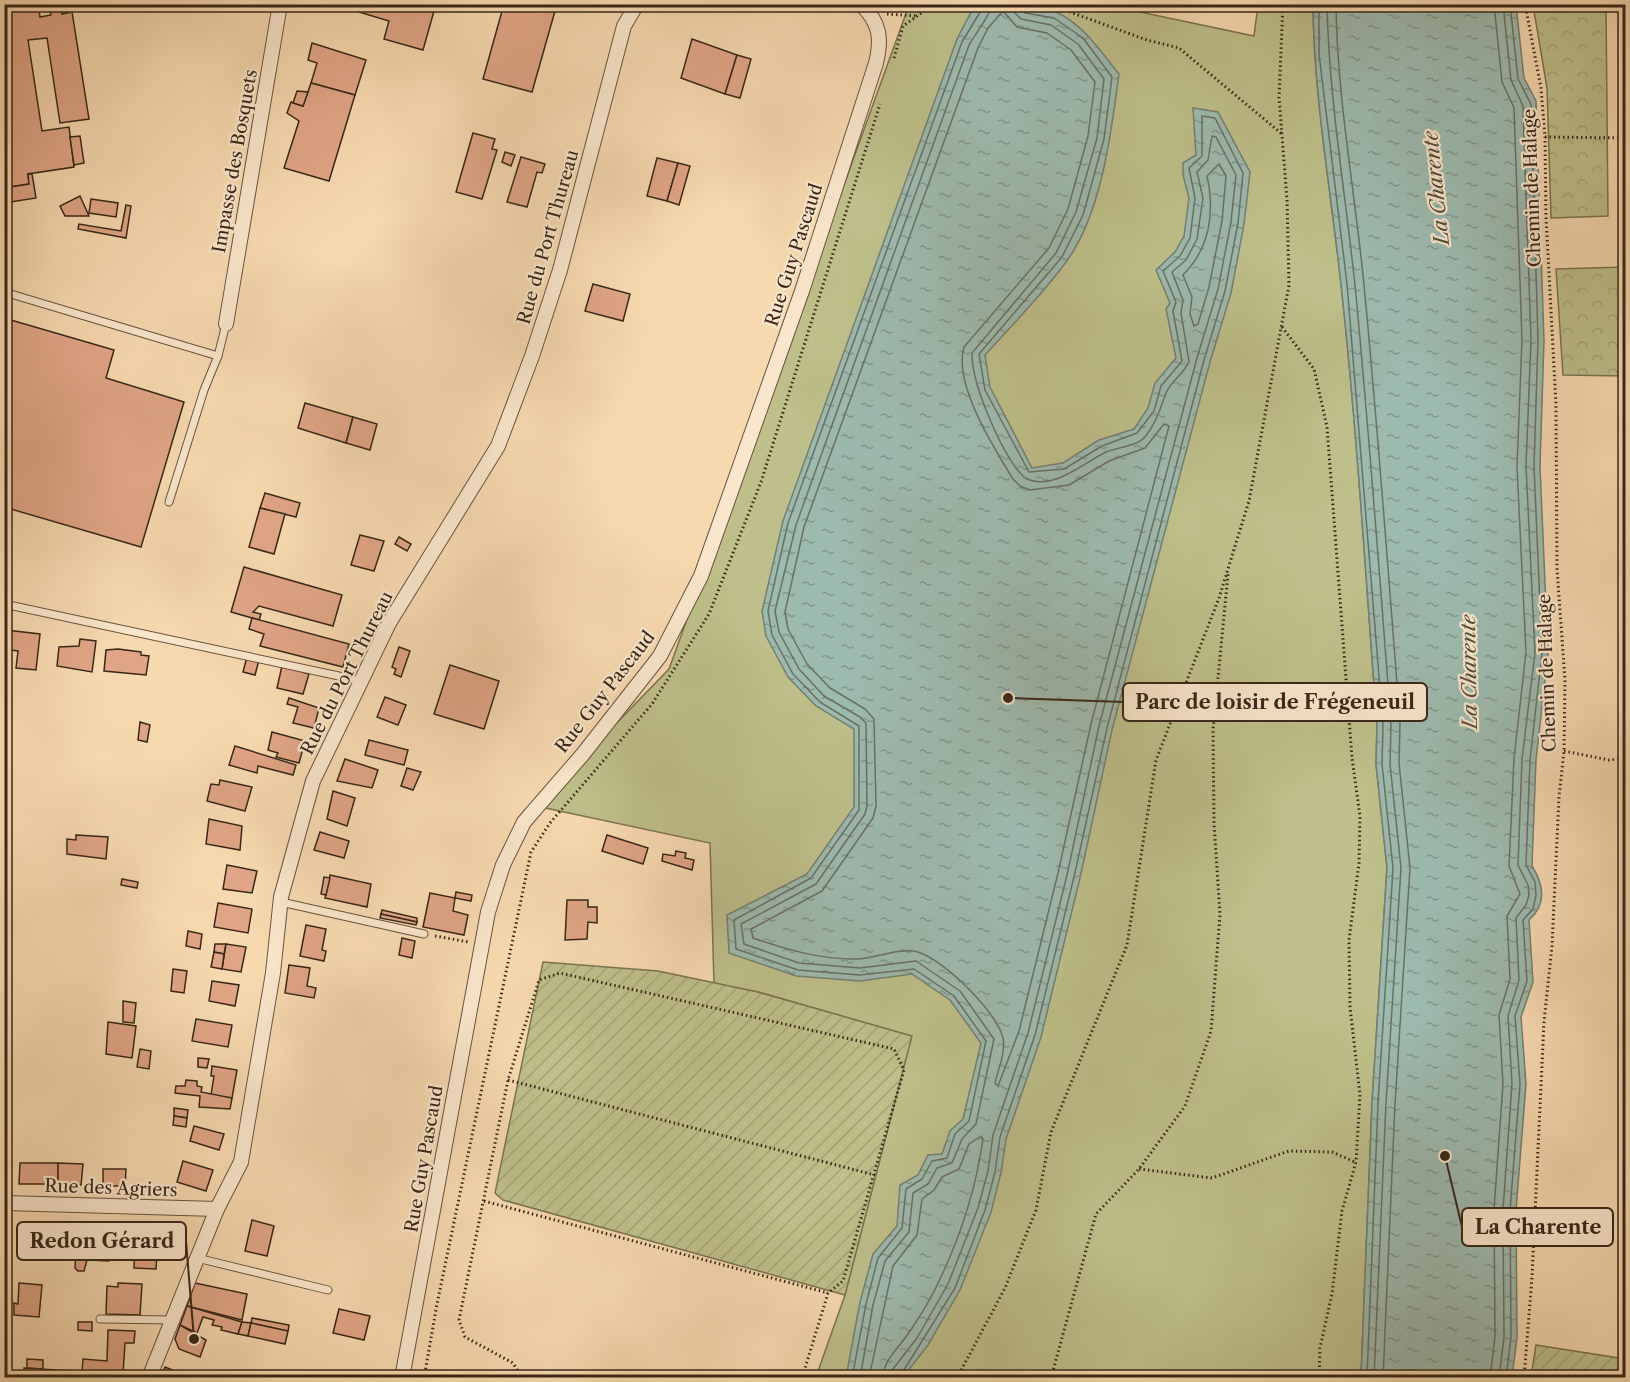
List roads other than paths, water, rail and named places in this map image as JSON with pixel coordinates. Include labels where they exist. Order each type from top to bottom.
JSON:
[{"type":"street","name":"Impasse des Bosquets","points":[[226,324],[280,4]]},
{"type":"street","name":"Rue du Port Thureau","points":[[149,1377],[217,1209],[241,1162],[273,973],[281,902],[313,781],[389,623],[498,446],[532,356],[560,270],[624,26],[637,4]]},
{"type":"street","name":"Rue Guy Pascaud","points":[[402,1377],[488,912],[503,865],[524,822],[641,682],[678,626],[701,576],[798,303],[876,63],[880,34],[865,8]]},
{"type":"street","name":"Rue des Agriers","points":[[4,1203],[217,1209]]},
{"type":"lane","points":[[4,292],[219,356]]},
{"type":"lane","points":[[170,502],[204,390],[219,356],[226,324]]},
{"type":"lane","points":[[4,604],[362,681]]},
{"type":"lane","points":[[281,902],[424,934]]},
{"type":"lane","points":[[197,1258],[328,1290]]},
{"type":"lane","points":[[100,1319],[172,1320]]},
{"type":"water","points":[[982,4],[1030,6],[1048,9],[1066,17],[1083,31],[1119,74],[1103,172],[1088,220],[1078,242],[1047,286],[985,355],[990,387],[1032,468],[1063,463],[1099,440],[1134,429],[1148,408],[1155,383],[1176,358],[1166,309],[1170,303],[1156,270],[1175,252],[1184,236],[1189,198],[1183,175],[1183,163],[1196,155],[1193,108],[1218,112],[1250,172],[1244,224],[1231,293],[1210,362],[1112,730],[1080,878],[1041,1037],[1006,1139],[1001,1173],[991,1212],[960,1290],[928,1345],[903,1377],[846,1377],[860,1302],[873,1254],[897,1226],[900,1185],[918,1175],[928,1155],[942,1154],[950,1131],[963,1119],[981,1043],[950,1000],[912,974],[860,981],[796,976],[729,953],[727,915],[807,874],[854,807],[854,729],[816,706],[788,677],[766,636],[762,611],[783,521],[957,39],[970,14]]},
{"type":"water","points":[[1313,5],[1516,5],[1524,78],[1536,101],[1544,341],[1540,466],[1548,653],[1536,760],[1532,866],[1539,880],[1542,894],[1539,907],[1529,920],[1533,982],[1521,1017],[1526,1084],[1516,1210],[1517,1338],[1512,1377],[1361,1377],[1372,1103],[1387,868],[1376,764],[1377,726],[1352,394],[1316,75]]},
{"type":"place","name":"Parc de loisir de Frégeneuil","points":[[1008,698]]},
{"type":"place","name":"La Charente","points":[[1445,1156]]},
{"type":"place","name":"Redon Gérard","points":[[194,1339]]}]
